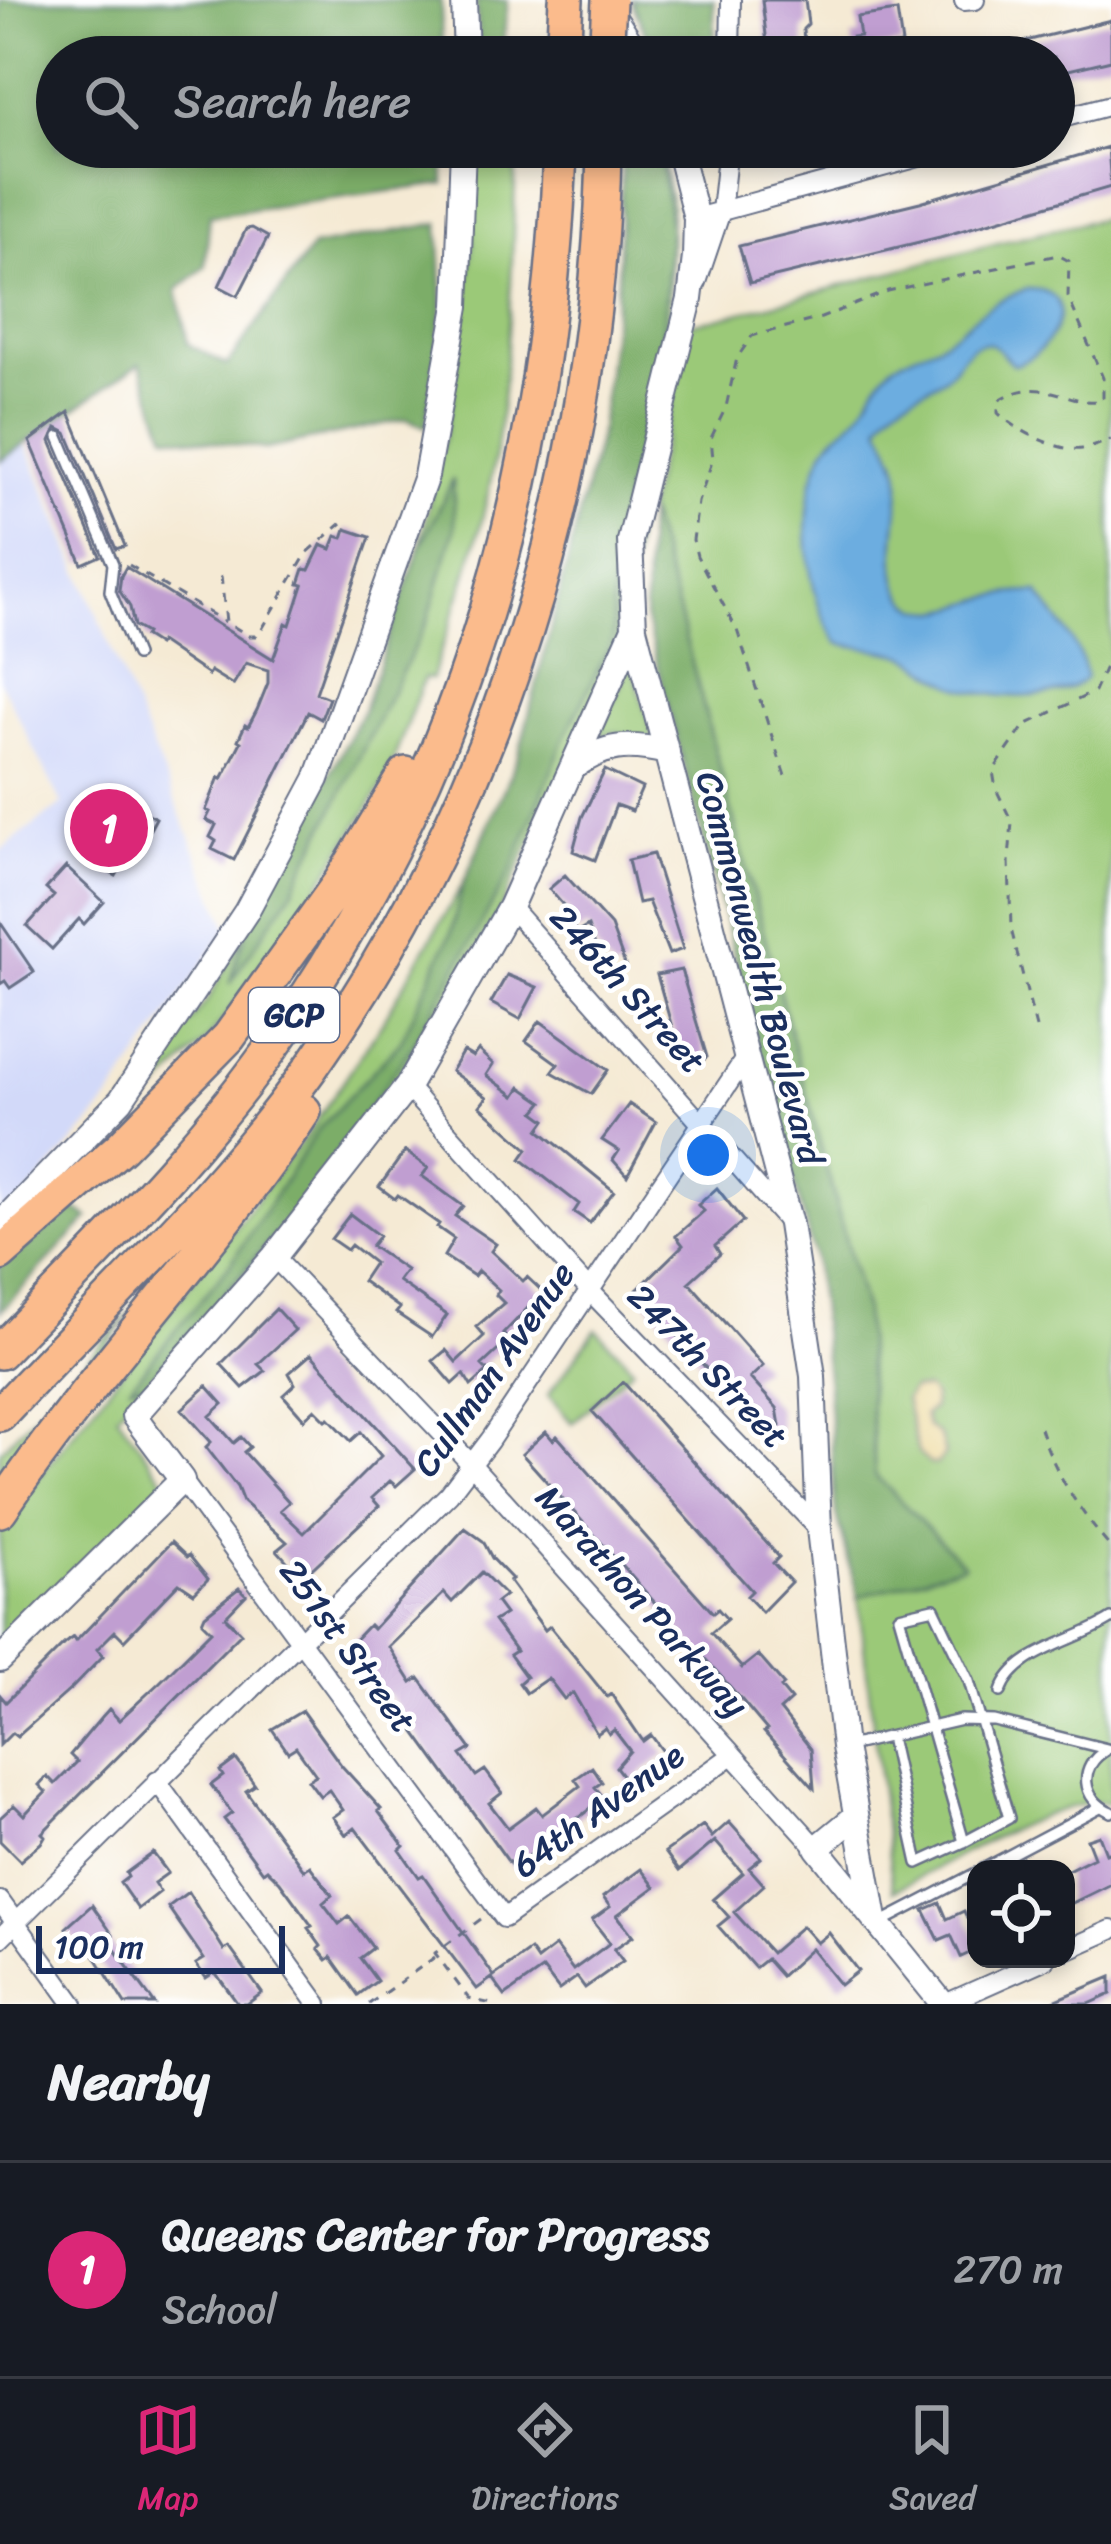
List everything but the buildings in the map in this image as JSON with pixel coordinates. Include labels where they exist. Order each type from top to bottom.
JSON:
[{"type":"highway","points":[[564,36],[566,0]]},
{"type":"highway","points":[[606,0],[606,36]]},
{"type":"highway","name":"GCP","points":[[0,1352],[211,1127],[282,1034],[345,935],[400,832],[488,612],[519,497],[553,292],[559,168]]},
{"type":"highway","name":"GCP","points":[[0,1414],[159,1251],[309,1071],[360,994],[429,871],[480,761],[513,674],[554,538],[597,303],[603,168]]},
{"type":"highway","points":[[0,1253],[122,1146],[229,1037],[392,801],[488,612]]},
{"type":"highway","points":[[0,1510],[53,1430],[236,1206],[293,1127],[346,1045],[429,871]]},
{"type":"street","points":[[464,0],[465,36]]},
{"type":"street","points":[[606,0],[627,36]]},
{"type":"street","points":[[730,36],[731,0]]},
{"type":"street","points":[[964,1],[975,0]]},
{"type":"street","points":[[1075,114],[1111,105]]},
{"type":"street","points":[[0,1224],[121,1100],[246,912],[317,778],[426,476],[457,306],[462,168]]},
{"type":"street","name":"Commonwealth Boulevard","points":[[687,168],[708,214],[630,541],[634,628],[790,1224],[813,1376],[819,1528],[844,1748],[877,1922]]},
{"type":"street","points":[[708,214],[727,168]]},
{"type":"street","points":[[708,214],[878,168]]},
{"type":"street","points":[[274,1257],[407,1088],[510,908],[634,628]]},
{"type":"street","points":[[571,770],[593,753],[616,745],[667,752]]},
{"type":"street","name":"246th Street","points":[[510,908],[790,1224]]},
{"type":"street","name":"Cullman Avenue","points":[[0,1939],[449,1494],[746,1057]]},
{"type":"street","name":"247th Street","points":[[407,1088],[590,1291],[819,1528]]},
{"type":"street","name":"251st Street","points":[[274,1257],[134,1416],[504,1918]]},
{"type":"street","name":"Marathon Parkway","points":[[274,1257],[472,1465],[818,1848],[944,2004]]},
{"type":"street","points":[[0,1660],[182,1480]]},
{"type":"street","name":"64th Avenue","points":[[504,1918],[731,1756]]},
{"type":"street","points":[[157,1781],[318,2004]]},
{"type":"street","points":[[818,1848],[856,1816]]},
{"type":"street","points":[[0,1901],[74,2004]]},
{"type":"street","points":[[1075,1946],[1111,1930]]},
{"type":"street","points":[[944,2004],[1026,1968]]},
{"type":"lane","points":[[59,437],[113,564],[110,591],[136,655]]},
{"type":"lane","points":[[890,1737],[918,1863],[964,1842],[1009,1818],[969,1681],[934,1608],[899,1616],[964,1842]]},
{"type":"lane","points":[[1001,1692],[1006,1675],[1020,1663],[1111,1619]]},
{"type":"lane","points":[[844,1748],[932,1726],[980,1720],[1109,1749]]},
{"type":"lane","points":[[1002,1860],[1106,1809],[1088,1791],[1087,1771],[1109,1749]]},
{"type":"lane","points":[[877,1922],[967,1877]]},
{"type":"path","points":[[785,776],[736,630],[693,540],[698,502],[712,459],[712,437],[744,344],[752,336],[821,318],[889,291],[1058,255],[1070,261],[1068,297],[1102,377],[1103,399],[1086,402],[1057,391],[1028,390],[998,401],[998,413],[1013,425],[1067,448],[1086,449],[1111,440]]},
{"type":"path","points":[[129,566],[249,636],[258,636],[308,553],[342,523]]},
{"type":"path","points":[[221,576],[226,622]]},
{"type":"path","points":[[1036,1028],[1011,929],[1012,822],[993,771],[1024,724],[1094,692],[1111,652]]},
{"type":"path","points":[[1040,1428],[1080,1512],[1111,1548]]},
{"type":"path","points":[[481,1919],[436,1951],[436,1956],[469,1999],[493,2004]]},
{"type":"path","points":[[369,2004],[436,1956]]},
{"type":"shaded area","points":[[25,442],[228,928],[102,1110],[0,1225],[0,851],[62,804],[0,681],[0,461]]},
{"type":"green space","points":[[0,0],[441,0],[442,36],[36,36],[36,168],[444,168],[444,184],[210,215],[205,267],[177,290],[188,344],[227,365],[312,247],[439,223],[443,305],[426,427],[407,419],[266,449],[166,435],[140,363],[0,461]]},
{"type":"green space","points":[[476,0],[508,0],[504,36],[478,36]]},
{"type":"green space","points":[[631,0],[714,0],[715,36],[647,36]]},
{"type":"green space","points":[[475,168],[515,168],[505,374],[496,449],[469,565],[431,679],[424,678],[386,780],[291,930],[210,1037],[66,1183],[61,1178],[146,1081],[208,999],[290,856],[363,711],[419,550],[453,399],[473,246]]},
{"type":"green space","points":[[622,168],[664,168],[671,205],[669,326],[620,641],[501,908],[370,1125],[237,1284],[117,1414],[166,1483],[0,1647],[0,1532],[9,1515],[307,1135],[379,1028],[463,884],[519,754],[600,432],[618,280]]},
{"type":"green space","points":[[622,168],[662,168],[670,225],[661,358],[612,547],[613,639],[566,735],[511,871],[413,1045],[301,1205],[146,1383],[130,1386],[228,1267],[317,1131],[401,1041],[451,933],[463,884],[519,754],[600,432],[618,280]]},
{"type":"green space","points":[[1111,217],[1111,1803],[1088,1803],[1032,1820],[893,1891],[858,1597],[963,1565],[875,1475],[864,1309],[647,510],[691,324]]},
{"type":"green space","points":[[453,479],[455,527],[428,620],[293,890],[229,984],[247,930],[363,711],[419,550]]},
{"type":"green space","points":[[647,510],[864,1309],[875,1475],[964,1565],[858,1597],[835,1507],[814,1257],[645,618]]},
{"type":"green space","points":[[631,661],[652,733],[649,739],[615,732],[598,737]]},
{"type":"green space","points":[[74,1208],[89,1218],[0,1312],[0,1266]]},
{"type":"green space","points":[[131,1312],[0,1498],[0,1451]]},
{"type":"green space","points":[[596,1329],[633,1368],[572,1423],[548,1395]]},
{"type":"sand","points":[[912,1389],[927,1389],[934,1397],[933,1408],[924,1415],[927,1426],[940,1436],[945,1454],[937,1464],[918,1453],[905,1399]]},
{"type":"water","points":[[1028,289],[1046,292],[1060,310],[1051,337],[1041,349],[1014,365],[993,345],[978,344],[939,381],[894,406],[880,425],[900,477],[895,558],[904,596],[917,607],[938,611],[997,595],[1038,592],[1079,654],[1086,678],[1074,686],[1040,695],[1001,696],[951,684],[903,655],[838,643],[826,623],[811,575],[807,521],[816,470],[825,449],[858,416],[888,370],[944,340],[996,303]]},
{"type":"place","name":"Queens Center for Progress","points":[[109,828]]}]
